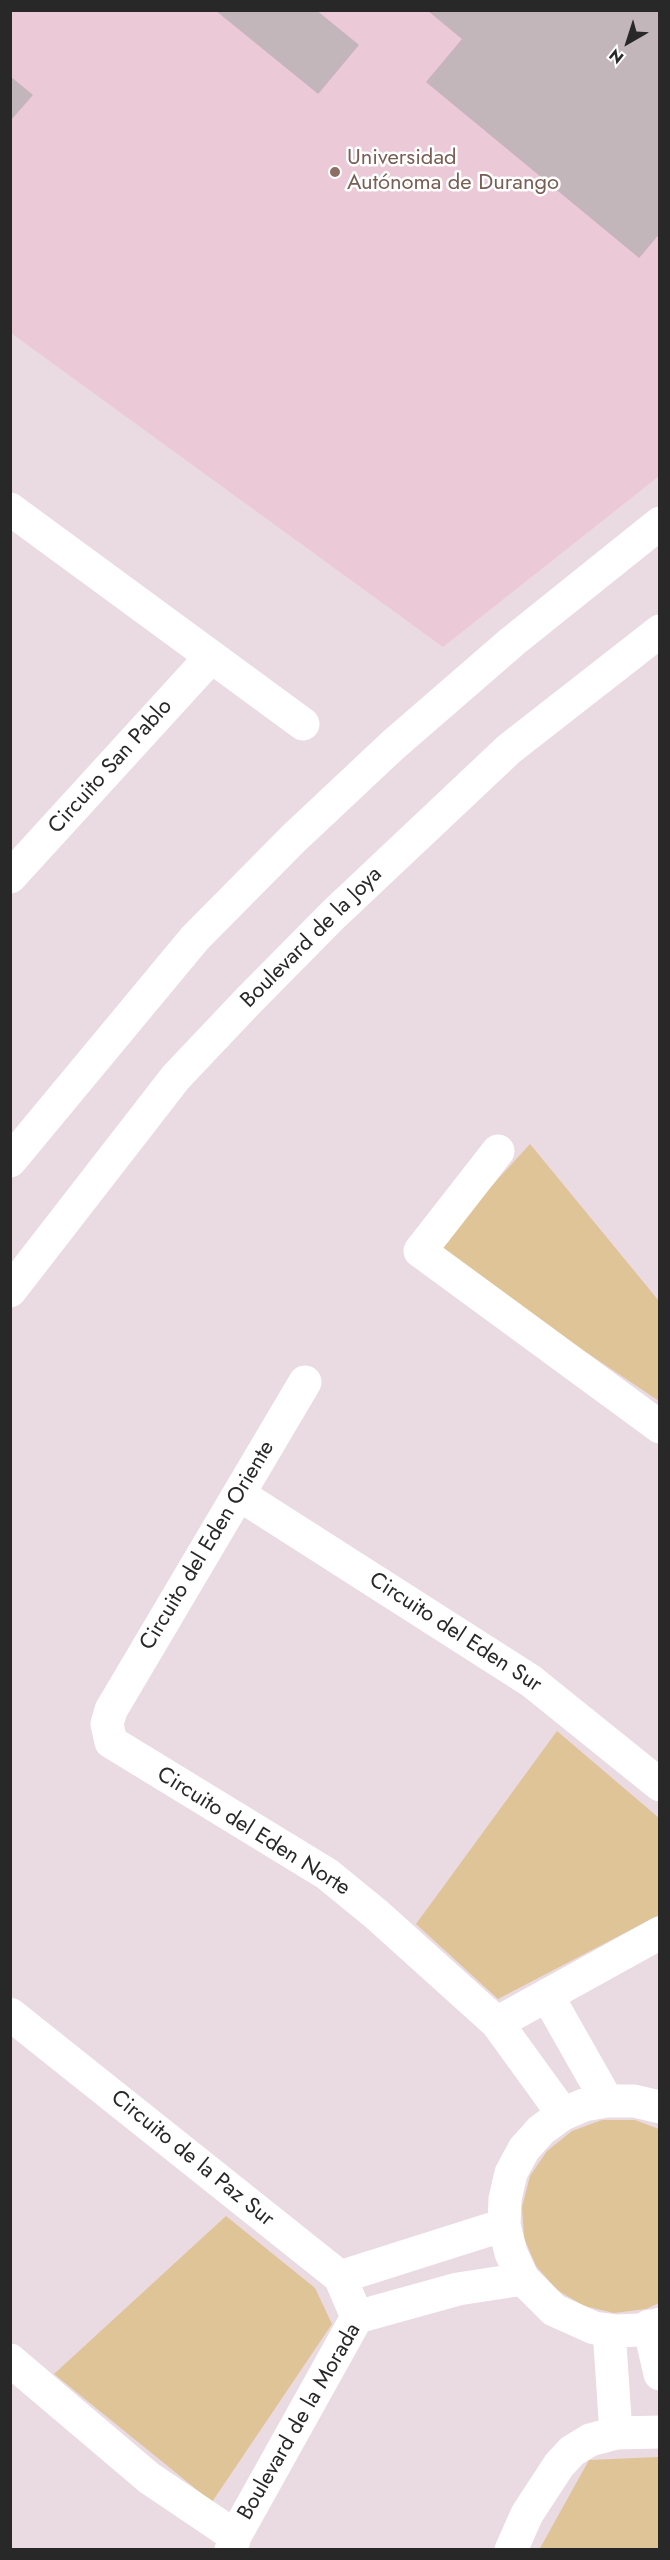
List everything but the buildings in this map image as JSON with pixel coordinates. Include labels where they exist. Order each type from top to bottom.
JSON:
[{"type":"street","points":[[10,509],[303,724]]},
{"type":"street","points":[[10,1161],[195,938],[294,838],[393,745],[513,641],[660,523]]},
{"type":"street","name":"Boulevard de la Joya","points":[[10,1291],[176,1077],[257,992],[333,915],[509,748],[660,631]]},
{"type":"street","name":"Circuito San Pablo","points":[[10,877],[211,657]]},
{"type":"street","points":[[498,1151],[420,1251],[660,1427]]},
{"type":"street","name":"Circuito del Eden Oriente","points":[[111,1710],[305,1382]]},
{"type":"street","name":"Circuito del Eden Sur","points":[[240,1495],[531,1681],[660,1785]]},
{"type":"street","name":"Circuito del Eden Norte","points":[[111,1710],[107,1724],[111,1742],[327,1874],[376,1914],[497,2023]]},
{"type":"street","points":[[562,2114],[497,2023],[660,1933]]},
{"type":"street","points":[[547,1995],[607,2101]]},
{"type":"street","name":"Circuito de la Paz Sur","points":[[10,2014],[340,2277],[357,2317]]},
{"type":"street","points":[[660,2107],[634,2101],[607,2101],[584,2105],[562,2114],[541,2130],[524,2149],[511,2173],[505,2199],[504,2225],[511,2253],[523,2278],[554,2310],[573,2321],[609,2330],[639,2330],[654,2325],[660,2374]]},
{"type":"street","points":[[340,2277],[504,2225]]},
{"type":"street","name":"Boulevard de la Morada","points":[[233,2543],[357,2317],[458,2289],[523,2278]]},
{"type":"street","points":[[609,2330],[616,2433]]},
{"type":"street","points":[[10,2360],[149,2478],[233,2543]]},
{"type":"street","points":[[511,2550],[527,2514],[559,2465],[572,2451],[590,2440],[616,2433],[660,2432]]},
{"type":"shaded area","name":"Universidad Autónoma de Durango","points":[[11,11],[659,11],[659,476],[443,647],[11,333]]},
{"type":"shaded area","points":[[530,1144],[659,1301],[659,1401],[433,1250]]},
{"type":"shaded area","points":[[557,1731],[659,1818],[659,1915],[498,1999],[416,1924]]},
{"type":"shaded area","points":[[602,2120],[635,2120],[659,2129],[659,2303],[646,2309],[614,2313],[584,2306],[557,2290],[536,2266],[524,2238],[522,2207],[530,2176],[547,2151],[572,2131]]},
{"type":"shaded area","points":[[226,2216],[315,2288],[332,2324],[212,2502],[54,2374]]},
{"type":"shaded area","points":[[659,2457],[659,2549],[539,2550],[589,2460]]},
{"type":"place","name":"Universidad Autónoma de Durango","points":[[335,172]]}]
